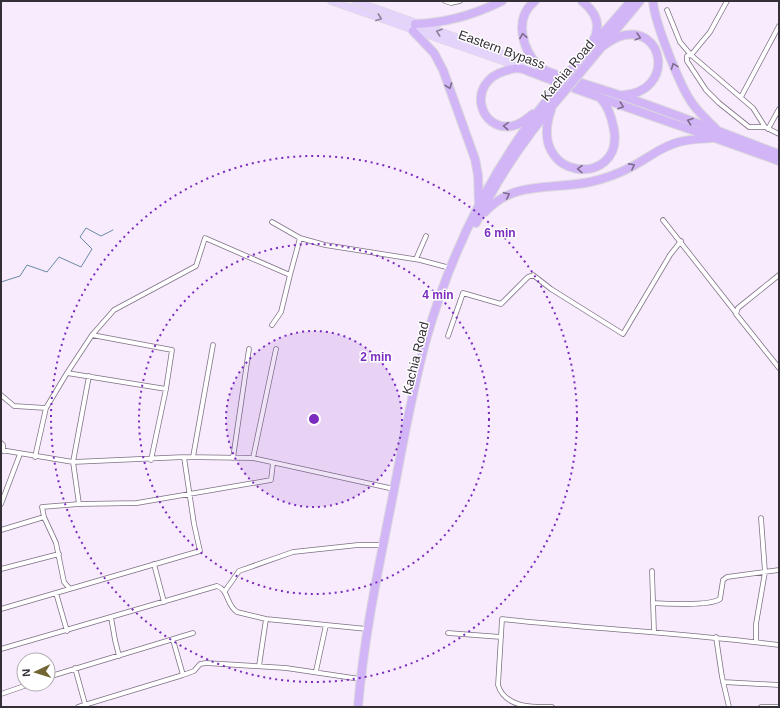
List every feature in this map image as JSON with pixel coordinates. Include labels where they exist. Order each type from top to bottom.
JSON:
[{"type":"highway","points":[[479,204],[478,175],[475,159],[443,70],[434,53],[414,27],[454,19],[502,1]]},
{"type":"highway","points":[[535,1],[528,8],[524,16],[522,30],[525,45],[542,68]]},
{"type":"highway","points":[[576,71],[597,35],[599,27],[595,14],[582,1]]},
{"type":"highway","points":[[584,56],[631,1]]},
{"type":"highway","name":"Kachia Road","points":[[362,707],[374,618],[422,356],[450,268],[516,152],[553,105],[560,91],[576,71],[602,46],[640,1]]},
{"type":"highway","points":[[475,222],[490,207],[510,193],[590,182],[632,167],[660,150],[679,142],[717,135],[691,102],[682,85],[658,22],[653,1]]},
{"type":"highway","points":[[602,46],[617,37],[635,35],[648,41],[658,53],[658,70],[651,82],[638,92],[619,95]]},
{"type":"highway","points":[[520,67],[499,73],[489,78],[482,88],[480,100],[482,108],[486,115],[495,123],[507,127],[519,124],[540,109],[560,91]]},
{"type":"highway","name":"Eastern Bypass","points":[[520,67],[600,99],[779,154]]},
{"type":"highway","name":"Eastern Bypass","points":[[542,68],[619,95],[779,161]]},
{"type":"highway","points":[[553,105],[547,125],[548,140],[554,154],[568,167],[584,170],[591,169],[604,162],[609,156],[614,141],[613,124],[608,110],[600,99]]},
{"type":"highway","name":"Kachia Road","points":[[358,707],[366,629],[394,489],[402,463],[431,338],[446,290],[475,222],[479,204],[504,160],[540,109]]},
{"type":"main road","name":"Eastern Bypass","points":[[331,1],[542,68]]},
{"type":"main road","name":"Eastern Bypass","points":[[355,1],[414,27],[520,67]]},
{"type":"street","points":[[445,1],[451,3],[460,1]]},
{"type":"street","points":[[727,1],[710,32],[691,55],[687,56],[687,60],[706,90],[718,103],[749,127],[766,128],[779,134]]},
{"type":"street","points":[[667,10],[680,42],[691,55],[754,108],[766,128]]},
{"type":"street","points":[[741,97],[778,29]]},
{"type":"street","points":[[766,128],[779,109]]},
{"type":"street","points":[[663,220],[681,241],[698,266],[779,368]]},
{"type":"street","points":[[272,222],[300,238],[343,248],[416,259],[450,268]]},
{"type":"street","points":[[416,259],[426,236]]},
{"type":"street","points":[[35,457],[46,408],[92,335],[114,310],[196,266],[205,238],[290,275]]},
{"type":"street","points":[[272,325],[281,312],[300,238]]},
{"type":"street","points":[[448,336],[463,292],[501,304],[528,277],[533,275],[551,289],[622,334],[670,255],[681,241]]},
{"type":"street","points":[[343,248],[344,242]]},
{"type":"street","points":[[736,314],[738,308],[779,275]]},
{"type":"street","points":[[92,335],[172,350],[166,389],[151,460]]},
{"type":"street","points":[[193,458],[213,345]]},
{"type":"street","points":[[233,458],[249,349]]},
{"type":"street","points":[[253,458],[276,350]]},
{"type":"street","points":[[67,373],[166,389]]},
{"type":"street","points":[[78,504],[73,462],[89,376]]},
{"type":"street","points":[[1,395],[14,406],[46,408]]},
{"type":"street","points":[[1,443],[3,445],[2,451],[73,462],[151,460],[184,457],[253,458],[394,489]]},
{"type":"street","points":[[1,504],[20,454]]},
{"type":"street","points":[[1,610],[200,551],[184,457]]},
{"type":"street","points":[[70,589],[64,582],[59,554],[44,517],[42,507],[78,504],[137,503],[271,480],[273,463]]},
{"type":"street","points":[[1,530],[44,517]]},
{"type":"street","points":[[756,642],[756,624],[765,572],[761,518]]},
{"type":"street","points":[[225,590],[235,575],[244,568],[301,550],[358,545],[383,545]]},
{"type":"street","points":[[1,569],[59,554]]},
{"type":"street","points":[[154,564],[164,602]]},
{"type":"street","points":[[652,570],[654,632]]},
{"type":"street","points":[[653,603],[690,604],[699,602],[716,602],[720,599],[723,580],[727,577],[779,570]]},
{"type":"street","points":[[64,582],[58,592],[67,631]]},
{"type":"street","points":[[1,649],[217,586],[225,590],[234,611],[266,619],[366,629]]},
{"type":"street","points":[[112,617],[114,640],[119,656]]},
{"type":"street","points":[[259,666],[266,619]]},
{"type":"street","points":[[552,707],[526,706],[507,698],[501,693],[498,685],[502,619],[576,627],[716,637],[779,645]]},
{"type":"street","points":[[316,671],[326,625]]},
{"type":"street","points":[[56,674],[193,633]]},
{"type":"street","points":[[448,633],[501,637]]},
{"type":"street","points":[[716,637],[723,682],[729,707]]},
{"type":"street","points":[[172,640],[183,675]]},
{"type":"street","points":[[78,707],[183,675],[194,671],[202,663],[316,671],[360,679]]},
{"type":"street","points":[[75,668],[85,704]]},
{"type":"street","points":[[723,682],[779,685]]},
{"type":"street","points":[[1,694],[16,689]]},
{"type":"street","points":[[761,707],[779,707]]},
{"type":"waterway","points":[[1,282],[20,276],[27,265],[47,272],[59,257],[81,267],[92,249],[80,237],[86,228],[101,236],[113,230]]}]
